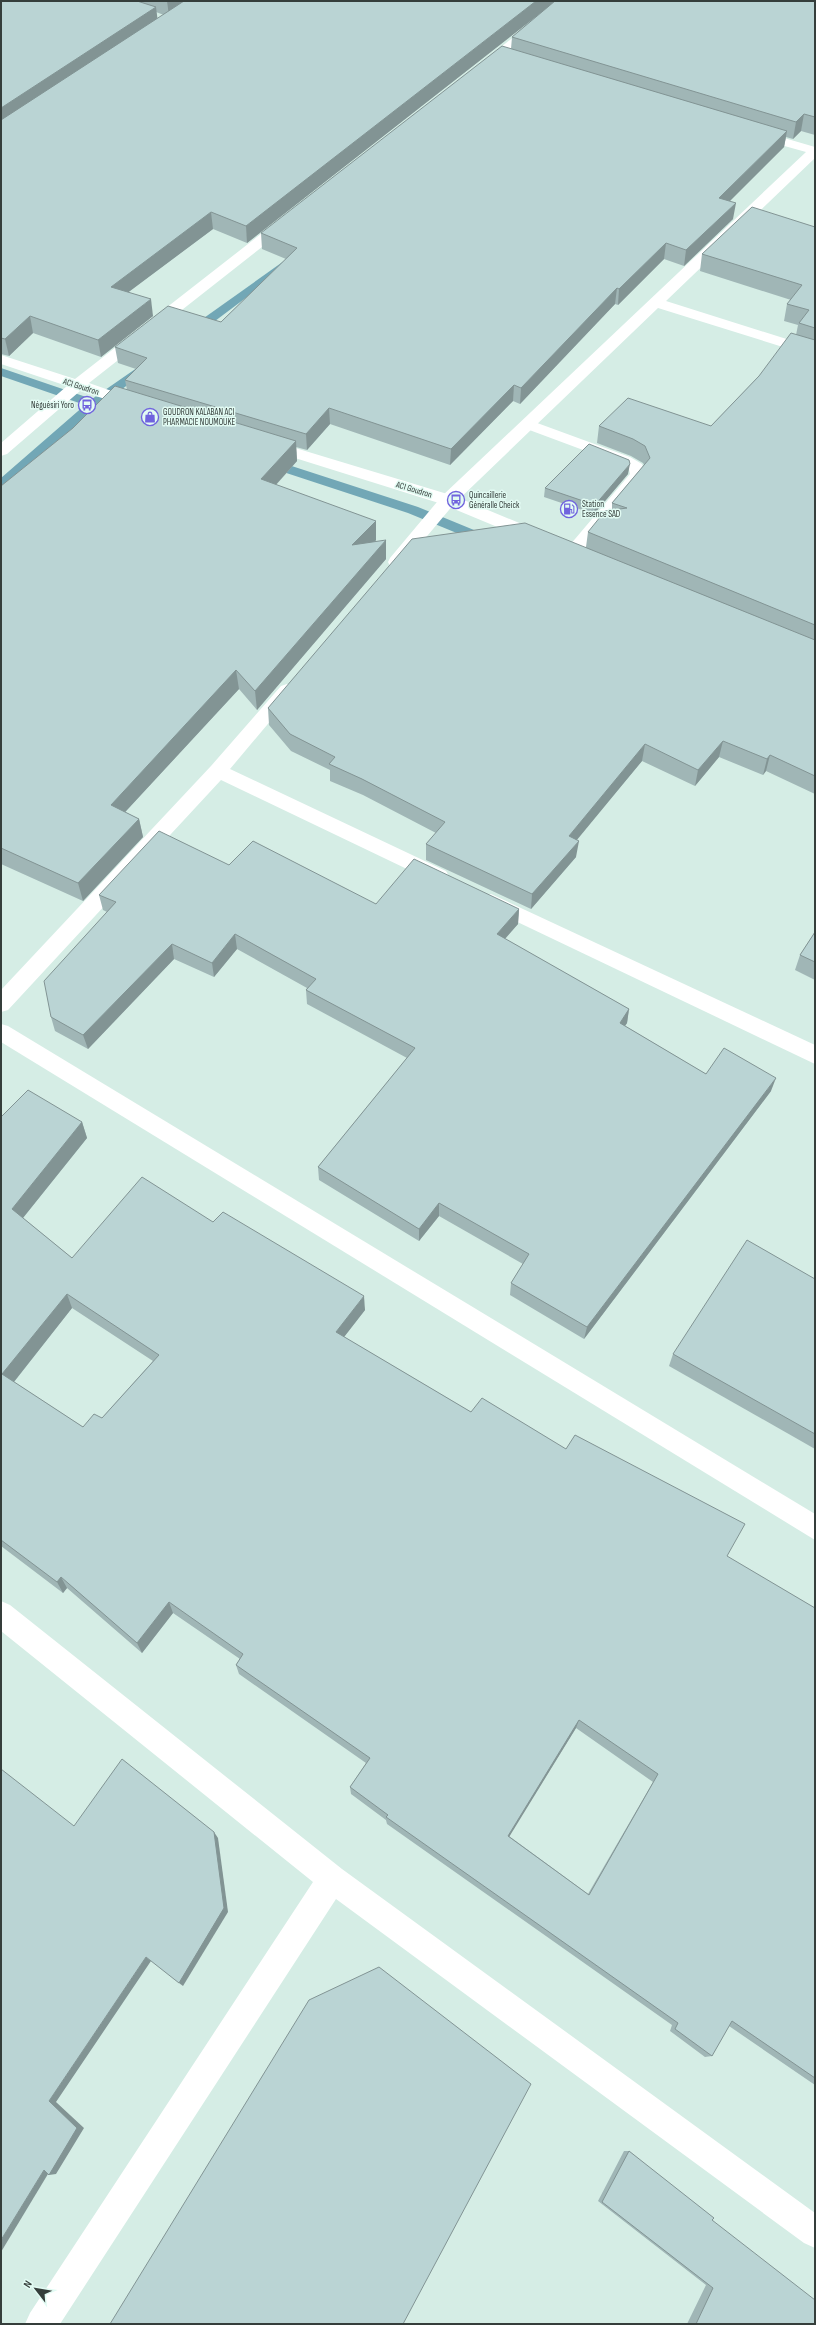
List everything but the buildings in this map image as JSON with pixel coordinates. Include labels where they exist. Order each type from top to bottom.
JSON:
[{"type":"street","points":[[474,75],[565,1]]},
{"type":"street","points":[[499,55],[514,60]]},
{"type":"street","points":[[386,573],[448,500],[529,425],[815,151],[747,131]]},
{"type":"street","points":[[1,451],[76,386],[294,216]]},
{"type":"street","points":[[658,302],[815,353]]},
{"type":"street","name":"ACI Goudron","points":[[1,359],[76,386],[152,409]]},
{"type":"street","name":"ACI Goudron","points":[[251,440],[448,500],[566,550],[638,475],[636,468],[624,460],[529,425]]},
{"type":"street","points":[[1,1004],[218,771],[300,675]]},
{"type":"street","points":[[218,771],[455,884]]},
{"type":"street","points":[[477,894],[815,1054]]},
{"type":"street","points":[[1,1032],[815,1528]]},
{"type":"street","points":[[1,1614],[332,1879],[815,2232]]},
{"type":"street","points":[[41,2324],[332,1879]]},
{"type":"waterway","points":[[191,333],[291,259]]},
{"type":"waterway","points":[[94,404],[144,367]]},
{"type":"waterway","points":[[1,372],[94,404]]},
{"type":"waterway","points":[[1,485],[94,404]]},
{"type":"waterway","points":[[94,404],[120,413]]},
{"type":"waterway","points":[[267,462],[413,510],[486,540]]},
{"type":"place","name":"Néguésiri Yoro","points":[[87,405]]},
{"type":"place","name":"GOUDRON KALABAN ACI PHARMACIE NOUMOUKE","points":[[150,417]]},
{"type":"place","name":"Quincaillerie Généralle Cheick","points":[[456,500]]},
{"type":"place","name":"Station Essence SAD","points":[[569,509]]}]
